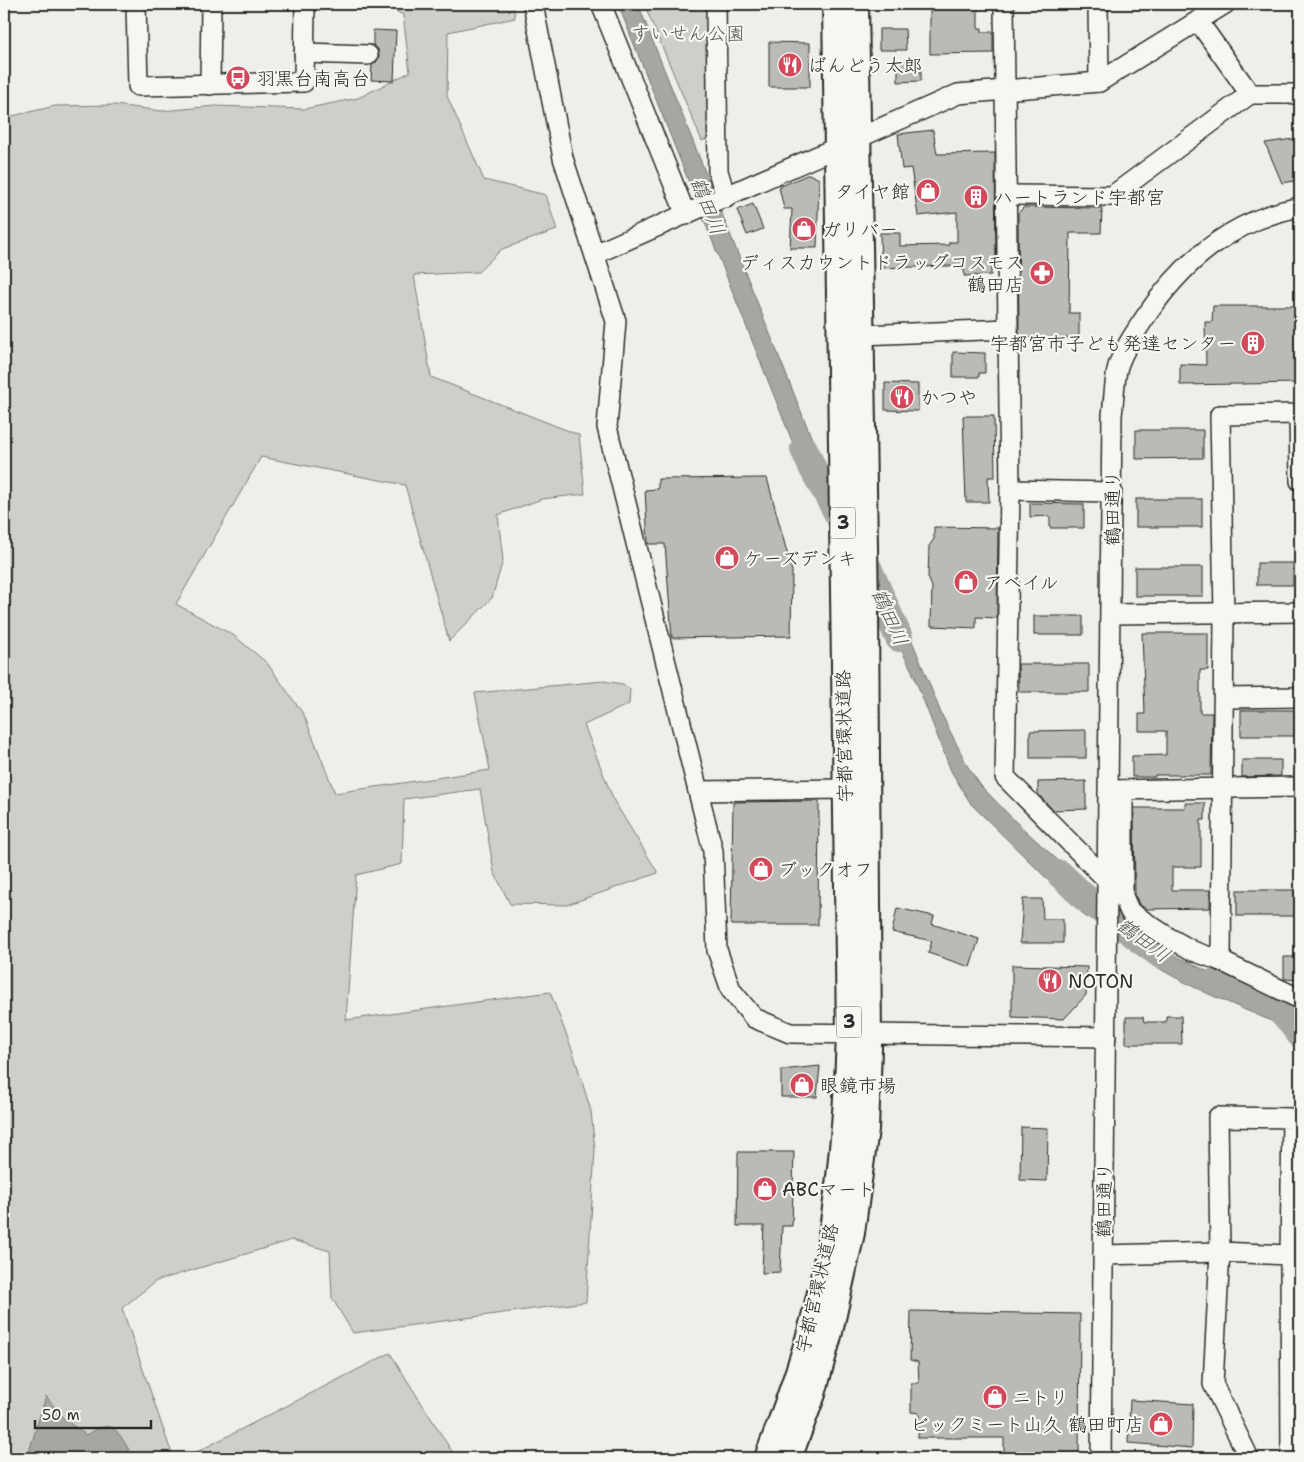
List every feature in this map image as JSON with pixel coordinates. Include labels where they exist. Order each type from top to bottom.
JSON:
[{"type":"main road","name":"宇都宮環状道路","points":[[767,1458],[792,1389],[811,1327],[833,1225],[847,1088],[859,1035],[866,608],[862,335],[835,4]]},
{"type":"main road","name":"宇都宮環状道路","points":[[789,1458],[813,1394],[830,1332],[852,1233],[866,1129],[844,789],[842,472],[847,144],[856,4]]},
{"type":"street","points":[[136,4],[138,86],[304,82],[305,4]]},
{"type":"street","points":[[210,85],[211,4]]},
{"type":"street","points":[[533,4],[563,158],[616,321],[607,426],[713,851],[717,950],[731,990],[754,1018],[790,1033],[1106,1036]]},
{"type":"street","points":[[601,4],[686,215]]},
{"type":"street","points":[[716,4],[718,170],[726,198]]},
{"type":"street","points":[[1004,4],[1010,490],[1005,777],[1109,882]]},
{"type":"street","points":[[1098,4],[1099,82]]},
{"type":"street","points":[[595,254],[726,198],[958,94],[1004,92],[1099,82],[1225,4]]},
{"type":"street","points":[[1198,21],[1250,94]]},
{"type":"street","points":[[304,53],[368,55]]},
{"type":"street","points":[[1006,195],[1112,196],[1250,94],[1300,94]]},
{"type":"street","name":"鶴田通り","points":[[1101,1458],[1108,904],[1116,790],[1112,614],[1112,415],[1118,367],[1130,340],[1165,287],[1214,242],[1256,219],[1300,207]]},
{"type":"street","points":[[862,335],[1008,329]]},
{"type":"street","points":[[1221,961],[1224,613],[1220,415],[1299,414],[1300,481]]},
{"type":"street","points":[[1010,490],[1112,492]]},
{"type":"street","points":[[1112,614],[1300,612]]},
{"type":"street","points":[[1224,698],[1300,697]]},
{"type":"street","points":[[1300,787],[1116,790],[1123,896],[1130,912],[1193,951],[1221,961],[1300,998]]},
{"type":"street","points":[[698,791],[844,789]]},
{"type":"street","points":[[1249,1458],[1213,1384],[1220,1252],[1218,1117],[1292,1118],[1287,1456]]},
{"type":"street","points":[[1103,1255],[1220,1252],[1290,1255]]},
{"type":"green space","points":[[383,4],[513,4],[515,18],[448,32],[447,96],[484,180],[546,195],[557,230],[502,249],[478,272],[414,275],[431,377],[579,435],[585,494],[542,499],[498,515],[503,560],[492,598],[449,641],[405,485],[261,457],[176,604],[233,635],[267,663],[304,715],[335,793],[490,770],[475,693],[603,681],[623,684],[630,689],[629,704],[584,725],[614,801],[658,873],[566,905],[510,904],[494,872],[480,789],[404,799],[402,864],[356,875],[346,1020],[550,992],[573,1052],[591,1111],[595,1150],[586,1302],[353,1333],[332,1298],[330,1251],[292,1240],[156,1281],[122,1308],[169,1446],[175,1458],[4,1458],[4,118],[55,106],[115,105],[162,111],[215,106],[304,109],[358,98],[410,72],[403,15]]},
{"type":"green space","name":"すいせん公園","points":[[644,4],[716,4],[717,135],[702,141]]},
{"type":"green space","points":[[390,1353],[456,1458],[185,1458]]},
{"type":"water","points":[[618,4],[638,4],[820,459],[819,493],[798,456]]},
{"type":"water","points":[[884,571],[941,713],[968,767],[981,786],[1016,822],[1087,887],[1087,918],[971,804],[951,771],[912,671],[884,616]]},
{"type":"water","points":[[1132,930],[1155,946],[1298,1015],[1300,1038],[1277,1024],[1181,980],[1143,958],[1131,950]]},
{"type":"water","points":[[46,1396],[63,1418],[86,1435],[102,1428],[112,1428],[120,1435],[129,1450],[121,1458],[27,1458]]},
{"type":"building","points":[[930,4],[978,4],[978,28],[982,28],[982,32],[993,32],[993,53],[930,54]]},
{"type":"building","points":[[879,29],[905,29],[906,50],[879,50]]},
{"type":"building","points":[[373,30],[396,31],[394,81],[371,80],[372,65],[379,56],[378,49],[373,45]]},
{"type":"building","name":"ばんどう太郎","points":[[769,42],[810,43],[810,87],[769,87]]},
{"type":"building","points":[[921,60],[921,81],[898,82],[898,61]]},
{"type":"building","points":[[933,130],[937,154],[995,153],[996,269],[991,269],[991,275],[964,276],[964,269],[949,266],[881,268],[880,233],[900,233],[900,246],[949,245],[949,242],[957,242],[957,212],[918,216],[911,168],[902,169],[898,134]]},
{"type":"building","points":[[1300,138],[1300,180],[1282,183],[1265,143]]},
{"type":"building","name":"ガリバー","points":[[809,174],[819,179],[817,248],[790,248],[792,209],[784,209],[779,187]]},
{"type":"building","points":[[753,204],[763,229],[747,235],[737,210]]},
{"type":"building","name":"ディスカウントドラッグコスモス 鶴田店","points":[[1024,207],[1102,208],[1101,233],[1070,233],[1069,313],[1079,313],[1079,338],[1019,338],[1018,213]]},
{"type":"building","name":"宇都宮市子ども発達センター","points":[[1213,306],[1300,306],[1300,383],[1180,385],[1180,364],[1206,365],[1205,322],[1212,322]]},
{"type":"building","points":[[953,352],[985,353],[985,373],[979,373],[979,377],[953,377]]},
{"type":"building","name":"かつや","points":[[885,383],[918,384],[918,411],[885,410]]},
{"type":"building","points":[[963,416],[994,416],[995,477],[988,477],[989,502],[966,502]]},
{"type":"building","points":[[1136,430],[1203,430],[1203,458],[1136,459]]},
{"type":"building","name":"ケーズデンキ","points":[[767,478],[792,571],[791,636],[672,638],[665,544],[648,544],[645,490],[658,489],[658,479]]},
{"type":"building","points":[[1136,499],[1202,499],[1202,527],[1136,527]]},
{"type":"building","points":[[1030,503],[1084,504],[1084,528],[1050,528],[1050,516],[1030,517]]},
{"type":"building","name":"アベイル","points":[[934,527],[998,528],[997,618],[976,617],[976,628],[931,626],[932,587],[928,577],[929,546],[934,539]]},
{"type":"building","points":[[1257,563],[1293,563],[1293,585],[1257,585]]},
{"type":"building","points":[[1135,567],[1203,567],[1203,596],[1135,596]]},
{"type":"building","points":[[1034,616],[1083,616],[1083,635],[1034,635]]},
{"type":"building","points":[[1142,633],[1208,633],[1208,670],[1200,670],[1200,713],[1212,713],[1211,775],[1132,777],[1132,756],[1166,755],[1166,731],[1139,731],[1139,714],[1145,714]]},
{"type":"building","points":[[1018,664],[1089,664],[1089,692],[1019,692]]},
{"type":"building","points":[[1241,710],[1300,710],[1300,736],[1241,736]]},
{"type":"building","points":[[1086,730],[1086,758],[1030,758],[1030,731]]},
{"type":"building","points":[[1242,760],[1281,760],[1281,776],[1242,777]]},
{"type":"building","points":[[1086,781],[1086,809],[1053,810],[1038,794],[1038,782]]},
{"type":"building","points":[[819,801],[818,925],[731,925],[733,802]]},
{"type":"building","points":[[1185,803],[1205,803],[1205,820],[1201,820],[1201,867],[1172,867],[1172,890],[1210,890],[1210,908],[1146,909],[1139,904],[1135,895],[1134,808],[1185,808]]},
{"type":"building","points":[[1237,890],[1300,890],[1300,916],[1237,916]]},
{"type":"building","points":[[1023,899],[1042,899],[1043,919],[1063,919],[1063,943],[1020,943]]},
{"type":"building","points":[[897,908],[934,916],[932,924],[979,939],[970,967],[928,953],[932,941],[892,932]]},
{"type":"building","points":[[1284,957],[1300,957],[1300,980],[1284,979]]},
{"type":"building","name":"NOTON","points":[[1012,965],[1087,967],[1086,995],[1064,1019],[1012,1017]]},
{"type":"building","points":[[1166,1016],[1181,1016],[1182,1044],[1126,1044],[1126,1017],[1143,1017],[1144,1022],[1166,1022]]},
{"type":"building","points":[[820,1066],[817,1097],[781,1097],[781,1070]]},
{"type":"building","points":[[1021,1127],[1048,1128],[1047,1181],[1020,1180]]},
{"type":"building","name":"ABCマート","points":[[738,1152],[794,1152],[792,1226],[782,1226],[780,1272],[762,1273],[764,1226],[737,1226]]},
{"type":"building","name":"ニトリ","points":[[911,1311],[1080,1314],[1079,1458],[1004,1458],[1004,1438],[918,1438],[919,1413],[911,1412],[911,1383],[919,1383],[918,1362],[910,1360]]},
{"type":"building","name":"ビックミート山久 鶴田町店","points":[[1130,1400],[1193,1404],[1192,1448],[1128,1443]]},
{"type":"waterway","name":"鶴田川","points":[[804,449],[813,469],[868,568],[899,638]]},
{"type":"waterway","name":"鶴田川","points":[[1060,874],[1083,896],[1161,955]]},
{"type":"waterway","name":"鶴田川","points":[[1217,981],[1245,989],[1265,998],[1282,1012],[1300,1034]]},
{"type":"place","name":"ばんどう太郎","points":[[790,65]]},
{"type":"place","name":"羽黒台南高台","points":[[238,78]]},
{"type":"place","name":"タイヤ館","points":[[928,191]]},
{"type":"place","name":"ハートランド宇都宮","points":[[976,197]]},
{"type":"place","name":"ガリバー","points":[[804,229]]},
{"type":"place","name":"ディスカウントドラッグコスモス 鶴田店","points":[[1042,273]]},
{"type":"place","name":"宇都宮市子ども発達センター","points":[[1253,343]]},
{"type":"place","name":"かつや","points":[[902,397]]},
{"type":"place","name":"ケーズデンキ","points":[[727,558]]},
{"type":"place","name":"アベイル","points":[[966,582]]},
{"type":"place","name":"ブックオフ","points":[[761,869]]},
{"type":"place","name":"NOTON","points":[[1050,981]]},
{"type":"place","name":"眼鏡市場","points":[[802,1085]]},
{"type":"place","name":"ABCマート","points":[[765,1189]]},
{"type":"place","name":"ニトリ","points":[[995,1397]]},
{"type":"place","name":"ビックミート山久 鶴田町店","points":[[1161,1424]]}]
